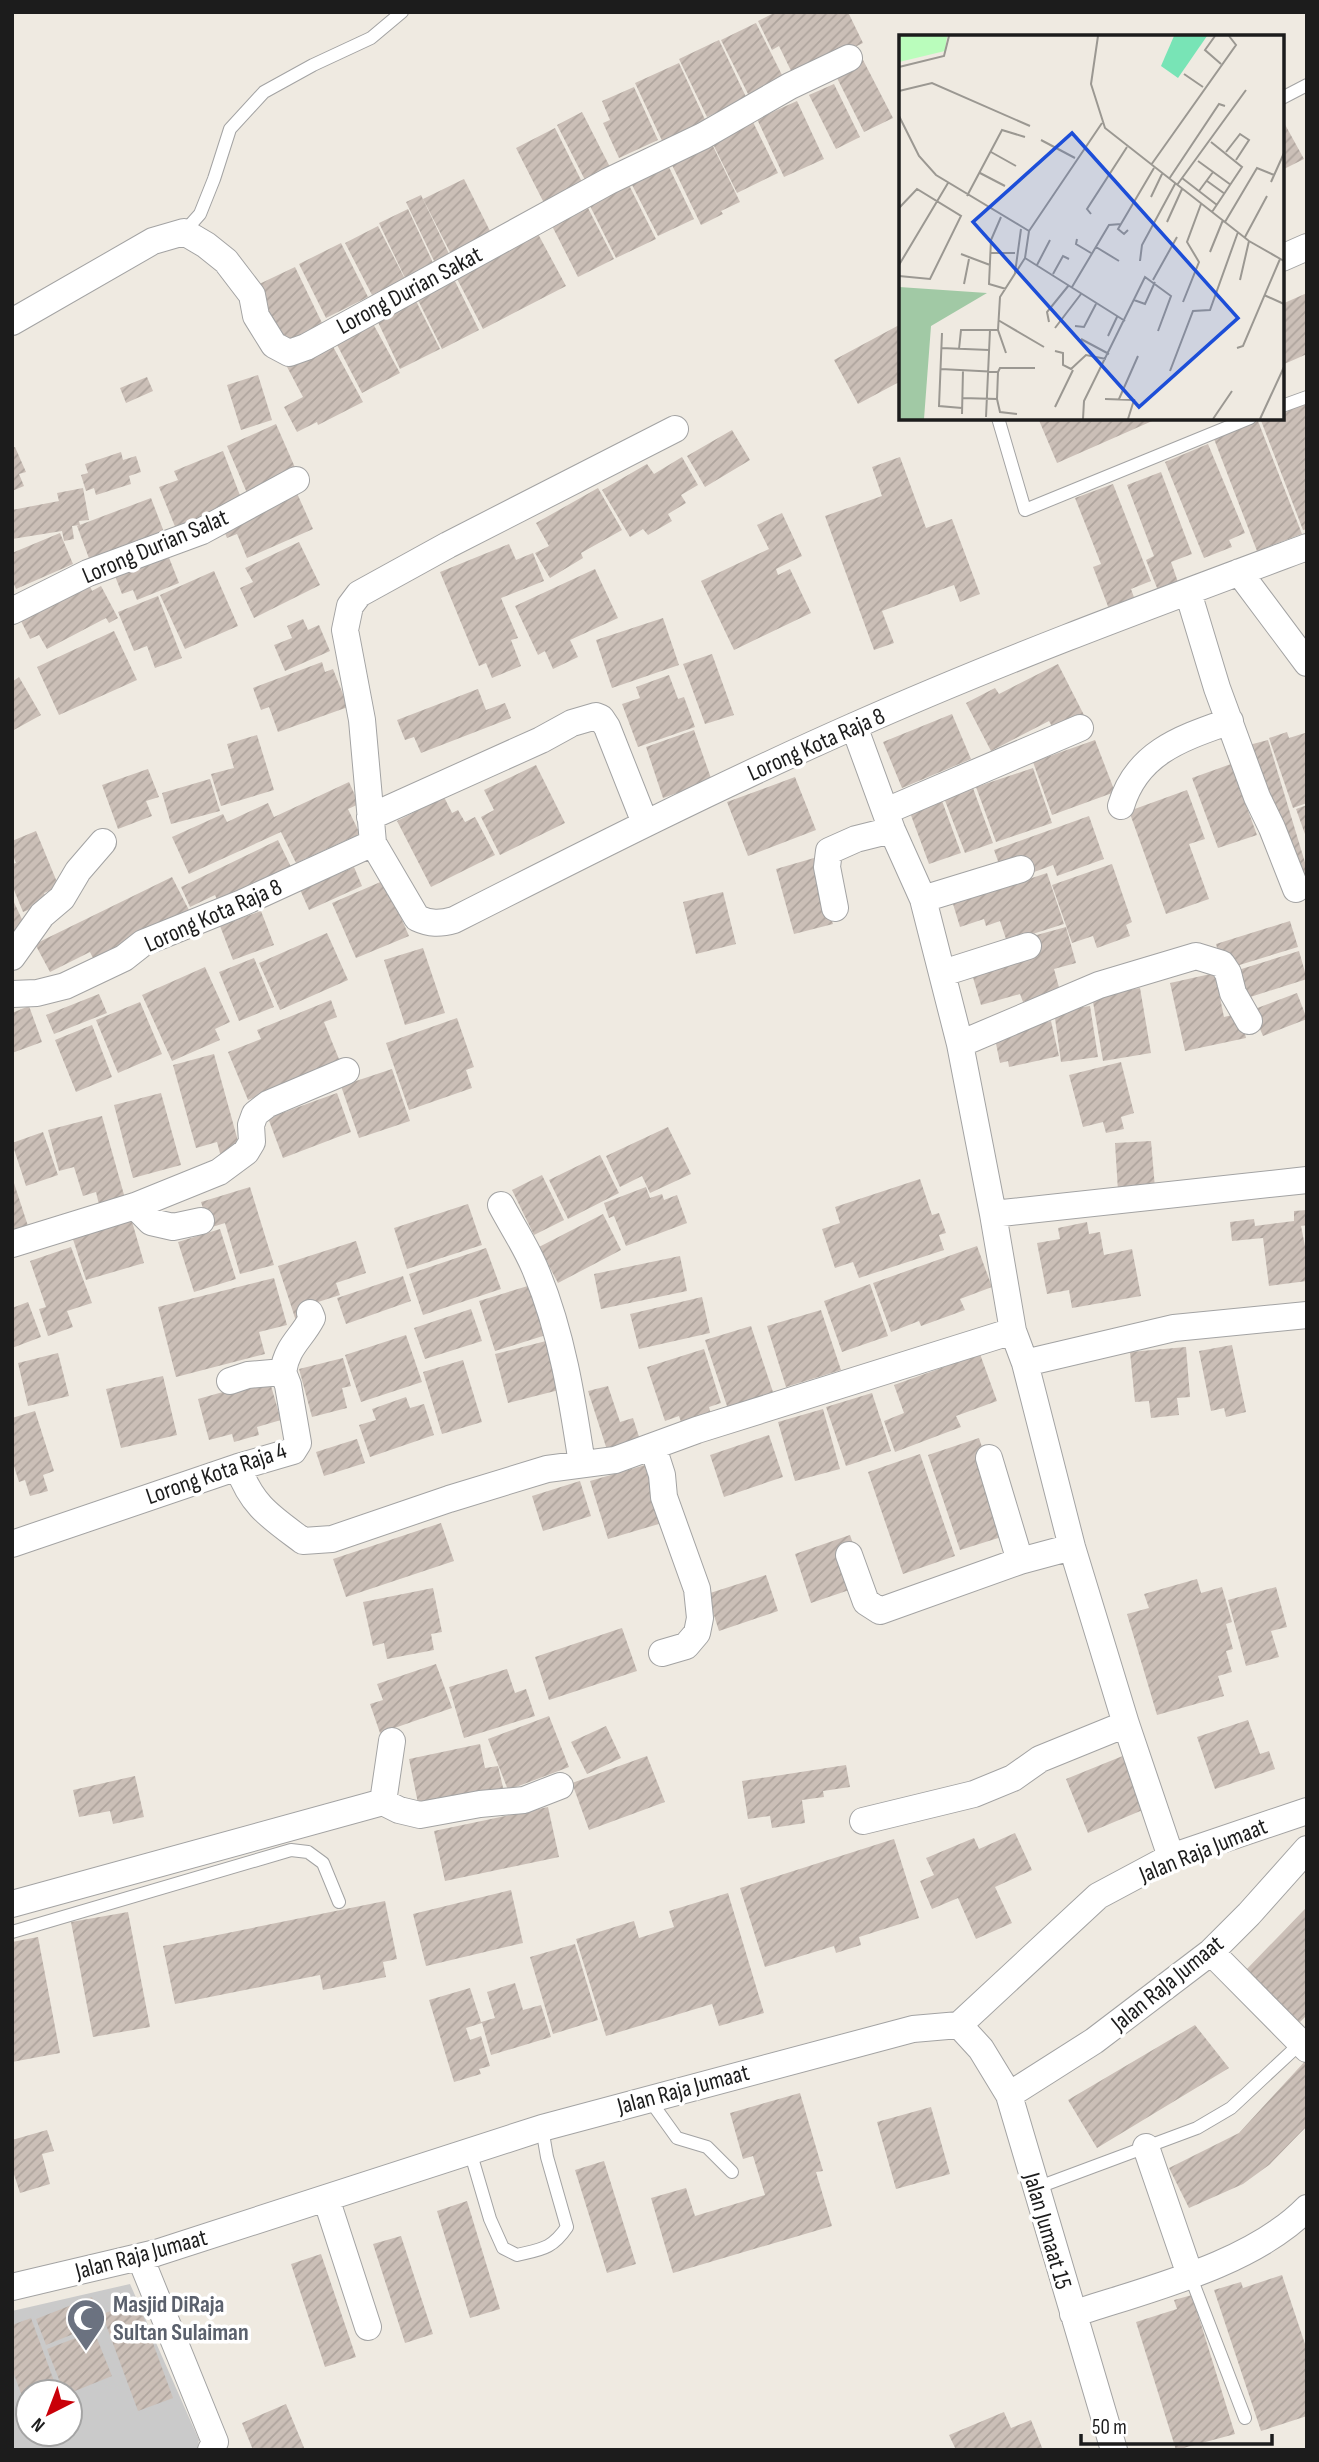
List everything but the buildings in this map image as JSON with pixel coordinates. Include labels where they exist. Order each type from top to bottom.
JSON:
[{"type":"street","name":"Lorong Durian Sakat","points":[[184,232],[226,261],[252,295],[256,316],[274,345],[289,353],[306,347],[609,181],[703,136],[790,86],[849,58]]},
{"type":"street","points":[[12,322],[153,241],[184,232]]},
{"type":"street","points":[[1284,257],[1307,247]]},
{"type":"street","name":"Lorong Kota Raja 8","points":[[675,429],[449,545],[359,594],[349,606],[345,630],[362,720],[371,830],[417,918],[426,923],[454,920],[645,823],[854,726],[1075,633],[1307,547]]},
{"type":"street","name":"Lorong Durian Salat","points":[[12,611],[88,573],[202,530],[296,480]]},
{"type":"street","points":[[1240,572],[1307,663]]},
{"type":"street","points":[[1188,592],[1199,633],[1257,797],[1296,889]]},
{"type":"street","points":[[371,830],[593,715],[601,718],[607,727],[645,823]]},
{"type":"street","points":[[1121,806],[1127,786],[1139,769],[1155,755],[1188,736],[1230,721]]},
{"type":"street","points":[[854,726],[889,820],[923,899],[960,1044],[1013,1331],[1025,1363],[1046,1554]]},
{"type":"street","points":[[835,908],[827,867],[829,851],[1080,728]]},
{"type":"street","name":"Lorong Kota Raja 8","points":[[12,994],[37,993],[65,986],[124,958],[143,943],[242,902],[371,830]]},
{"type":"street","points":[[12,957],[42,915],[61,898],[78,871],[103,842]]},
{"type":"street","points":[[923,899],[1021,869]]},
{"type":"street","points":[[943,973],[1028,946]]},
{"type":"street","points":[[960,1044],[1099,985],[1196,956],[1222,964],[1228,972],[1233,993],[1249,1021]]},
{"type":"street","points":[[12,1244],[135,1206],[219,1172],[246,1152],[252,1142],[251,1125],[256,1114],[268,1104],[346,1071]]},
{"type":"street","points":[[993,1214],[1307,1180]]},
{"type":"street","points":[[501,1205],[536,1269],[553,1319],[569,1376],[582,1464]]},
{"type":"street","points":[[135,1206],[151,1222],[173,1227],[201,1221]]},
{"type":"street","points":[[230,1381],[248,1375],[283,1372],[291,1346],[313,1318],[310,1313]]},
{"type":"street","points":[[1025,1363],[1174,1328],[1307,1315]]},
{"type":"street","points":[[238,1467],[243,1483],[260,1508],[303,1541],[332,1539],[547,1469],[615,1460],[697,1430],[1013,1331]]},
{"type":"street","name":"Lorong Kota Raja 4","points":[[12,1544],[293,1451],[298,1443],[288,1385],[283,1372]]},
{"type":"street","points":[[653,1447],[662,1475],[664,1497],[697,1589],[700,1618],[697,1633],[685,1646],[662,1653]]},
{"type":"street","points":[[989,1458],[1046,1554],[1140,1763],[1171,1857]]},
{"type":"street","points":[[849,1555],[866,1602],[880,1611],[1046,1554]]},
{"type":"street","points":[[863,1822],[974,1794],[1013,1778],[1040,1759],[1124,1729]]},
{"type":"street","points":[[383,1802],[392,1741]]},
{"type":"street","points":[[12,1903],[383,1802],[399,1810],[420,1815],[480,1804],[524,1800],[560,1786]]},
{"type":"street","name":"Jalan Raja Jumaat","points":[[12,2287],[140,2257],[542,2127],[913,2029],[959,2025],[1098,1896],[1171,1857],[1307,1811]]},
{"type":"street","name":"Jalan RaJa Jumaat","points":[[1009,2095],[1094,2041],[1211,1952],[1307,1849]]},
{"type":"street","points":[[1211,1952],[1305,2043]]},
{"type":"street","name":"Jalan Jumaat 15","points":[[959,2025],[981,2049],[1009,2095],[1114,2450]]},
{"type":"street","points":[[1146,2147],[1190,2275]]},
{"type":"street","points":[[326,2198],[368,2327]]},
{"type":"street","points":[[1073,2314],[1190,2275],[1243,2254],[1305,2218]]},
{"type":"street","points":[[140,2257],[215,2442],[211,2450]]},
{"type":"lane","points":[[184,232],[200,214],[230,129],[264,92],[313,65],[372,38],[402,12]]},
{"type":"lane","points":[[1284,97],[1307,85]]},
{"type":"lane","points":[[1284,405],[1307,397]]},
{"type":"lane","points":[[999,420],[1025,510],[1245,420]]},
{"type":"lane","points":[[12,1932],[291,1850],[308,1852],[323,1863],[339,1902]]},
{"type":"lane","points":[[1035,2188],[1197,2128],[1231,2108],[1305,2043]]},
{"type":"lane","points":[[649,2098],[677,2138],[707,2147],[732,2172]]},
{"type":"lane","points":[[470,2151],[490,2219],[503,2248],[517,2255],[545,2248],[557,2242],[567,2227],[547,2157],[542,2127]]},
{"type":"lane","points":[[1190,2275],[1245,2418]]},
{"type":"shaded area","name":"Masjid DiRaja Sultan Sulaiman","points":[[130,2284],[199,2440],[197,2450],[12,2450],[12,2311]]},
{"type":"place","name":"Masjid DiRaja Sultan Sulaiman","points":[[86,2352]]}]
